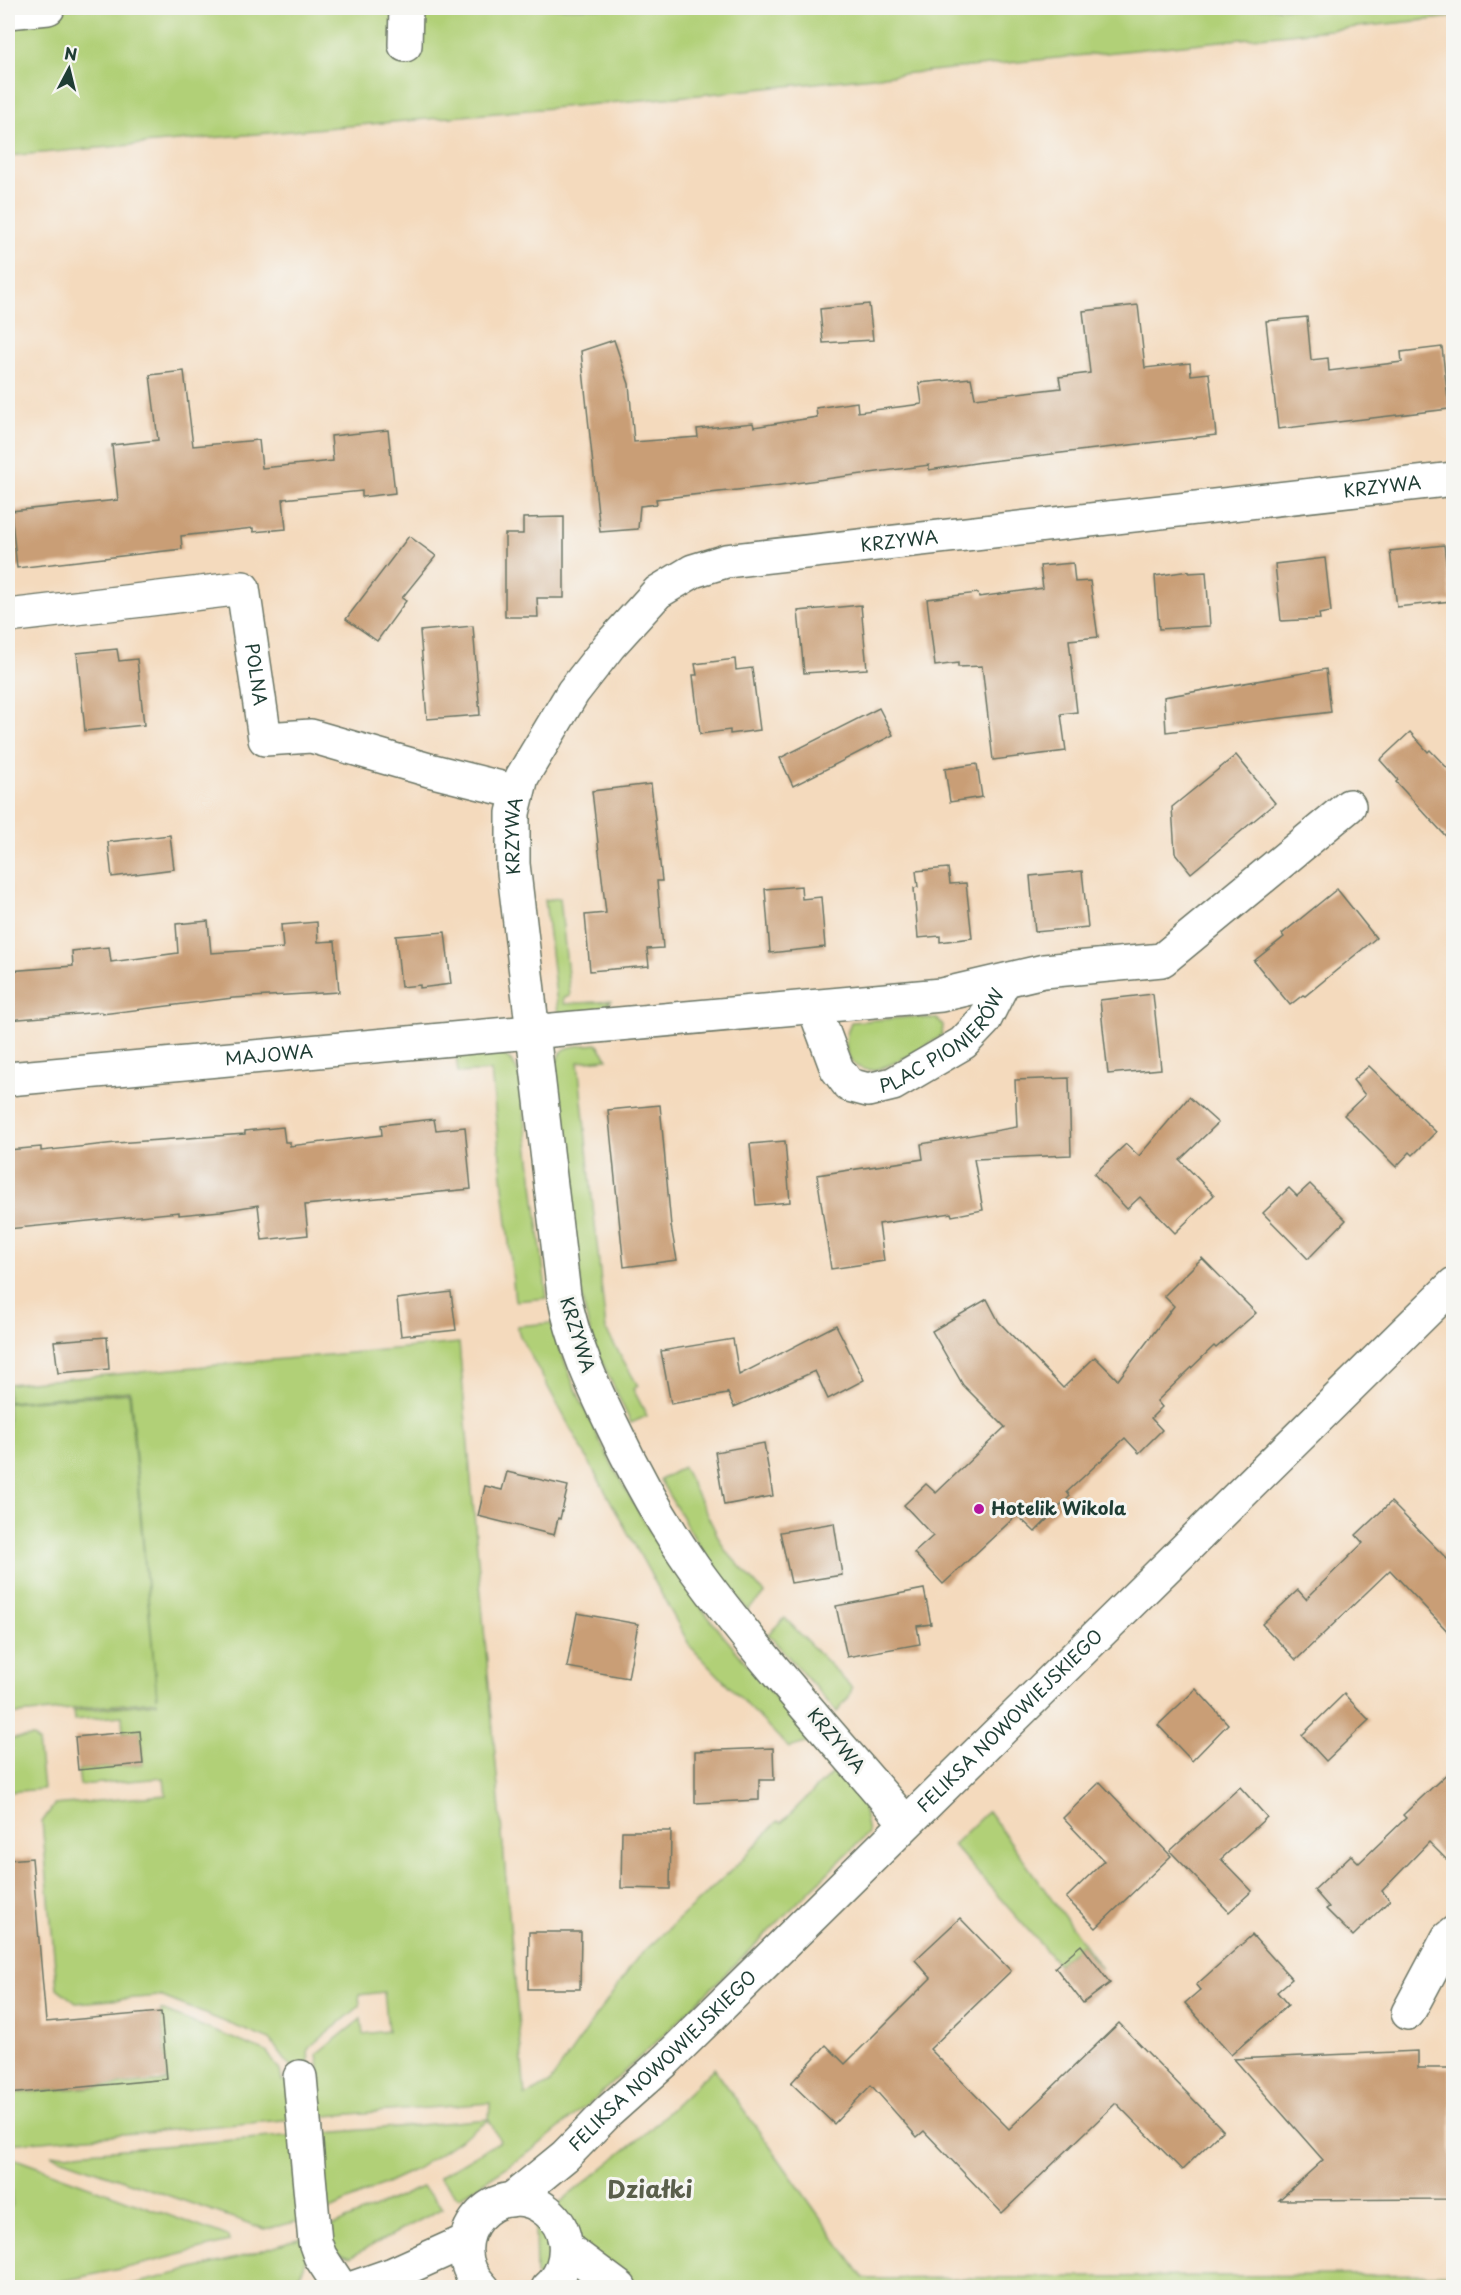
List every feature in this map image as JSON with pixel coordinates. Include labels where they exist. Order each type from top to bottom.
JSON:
[{"type":"street","points":[[8,12],[48,8]]},
{"type":"street","points":[[405,45],[406,8]]},
{"type":"street","name":"KRZYWA","points":[[906,1823],[726,1610],[693,1566],[652,1503],[628,1458],[578,1350],[564,1295],[513,864],[512,836],[517,792],[522,777],[573,692],[609,646],[658,592],[673,581],[708,566],[726,561],[825,549],[1454,479]]},
{"type":"street","name":"POLNA","points":[[8,616],[243,588],[265,739],[311,736],[517,792]]},
{"type":"street","name":"PLAC PIONIERÓW","points":[[533,1033],[941,994],[1044,971],[1162,960],[1349,806]]},
{"type":"street","name":"PLAC PIONIERÓW","points":[[814,1007],[837,1069],[849,1085],[868,1090],[893,1084],[963,1043],[984,1021],[1004,981]]},
{"type":"street","name":"MAJOWA","points":[[8,1079],[533,1033]]},
{"type":"street","name":"FELIKSA NOWOWIEJSKIEGO","points":[[466,2241],[470,2228],[487,2208],[511,2200],[565,2156],[608,2112],[664,2062],[1454,1284]]},
{"type":"street","points":[[1408,2013],[1448,1938],[1454,1933]]},
{"type":"street","points":[[300,2077],[315,2242],[320,2256],[341,2288]]},
{"type":"street","name":"FELIKSA NOWOWIEJSKIEGO","points":[[553,2216],[565,2156]]},
{"type":"street","points":[[511,2200],[523,2200],[534,2204],[553,2216],[564,2237],[566,2248],[560,2287]]},
{"type":"street","points":[[353,2288],[393,2274],[466,2241],[468,2266],[478,2282]]},
{"type":"street","points":[[566,2248],[620,2288]]},
{"type":"street","points":[[393,2274],[478,2282]]},
{"type":"green space","points":[[8,8],[1453,8],[1454,17],[699,95],[8,156]]},
{"type":"green space","points":[[560,898],[570,996],[563,998],[564,1004],[611,1001],[604,1011],[558,1013],[545,900]]},
{"type":"green space","points":[[910,1017],[937,1019],[943,1025],[942,1035],[928,1045],[887,1066],[870,1070],[856,1066],[848,1054],[846,1045],[851,1022]]},
{"type":"green space","points":[[597,1044],[608,1059],[578,1062],[606,1330],[638,1386],[633,1389],[647,1416],[631,1423],[593,1343],[583,1304],[555,1072],[556,1062],[563,1051],[574,1046]]},
{"type":"green space","points":[[494,1052],[504,1055],[511,1061],[520,1078],[547,1298],[515,1301],[491,1071],[458,1073],[456,1055]]},
{"type":"green space","points":[[551,1323],[572,1380],[597,1435],[656,1540],[710,1619],[813,1741],[789,1748],[690,1646],[520,1336],[517,1326]]},
{"type":"green space","points":[[459,1343],[525,2096],[549,2084],[637,1958],[737,1865],[778,1821],[781,1823],[837,1768],[860,1797],[868,1833],[673,2026],[596,2098],[531,2151],[459,2198],[439,2177],[500,2141],[489,2120],[416,2169],[322,2213],[315,2134],[489,2119],[490,2103],[313,2117],[310,2081],[321,2080],[317,2054],[361,2019],[363,2034],[388,2031],[384,1992],[359,1995],[360,2006],[308,2049],[309,2068],[292,2069],[270,2040],[160,1996],[76,2003],[57,1988],[42,1822],[54,1805],[166,1795],[164,1778],[80,1785],[78,1770],[143,1764],[140,1731],[123,1732],[122,1716],[74,1720],[73,1711],[157,1703],[157,1701],[8,1715],[8,1403],[129,1393],[157,1698],[130,1391],[8,1402],[8,1384]]},
{"type":"green space","points":[[683,1467],[725,1550],[765,1594],[747,1610],[698,1544],[660,1480]]},
{"type":"green space","points":[[785,1618],[852,1688],[849,1697],[837,1712],[768,1634]]},
{"type":"green space","points":[[33,1737],[38,1742],[43,1789],[8,1792],[8,1739]]},
{"type":"green space","points":[[988,1811],[1102,1969],[1081,1945],[1058,1964],[953,1845]]},
{"type":"green space","points":[[161,2010],[267,2052],[280,2071],[282,2081],[292,2081],[295,2119],[8,2144],[8,2094],[167,2081]]},
{"type":"green space","points":[[714,2068],[864,2279],[1453,2274],[1453,2287],[543,2287],[536,2275],[535,2225],[537,2221],[646,2133]]},
{"type":"green space","points":[[296,2135],[304,2220],[265,2229],[51,2155]]},
{"type":"green space","points":[[13,2158],[228,2237],[229,2242],[139,2265],[58,2282],[8,2287],[8,2206],[12,2206],[10,2181],[8,2181],[8,2159]]},
{"type":"green space","points":[[422,2187],[443,2208],[350,2257],[337,2253],[323,2230]]},
{"type":"green space","points":[[305,2236],[306,2254],[303,2268],[295,2279],[280,2287],[119,2288],[241,2257]]},
{"type":"building","points":[[869,304],[873,340],[823,343],[820,309]]},
{"type":"building","points":[[1138,305],[1145,368],[1190,363],[1191,375],[1209,373],[1216,435],[929,470],[929,465],[656,499],[657,504],[640,506],[638,529],[600,532],[581,351],[614,340],[629,384],[634,442],[698,437],[697,429],[753,423],[754,427],[817,417],[816,408],[857,402],[858,412],[922,404],[919,383],[971,378],[975,398],[1061,388],[1059,377],[1090,373],[1083,311]]},
{"type":"building","points":[[1307,317],[1311,360],[1328,358],[1329,371],[1402,362],[1401,352],[1442,347],[1449,409],[1278,429],[1266,321]]},
{"type":"building","points":[[184,371],[193,446],[259,440],[262,468],[333,461],[331,436],[388,430],[395,493],[362,497],[362,491],[283,499],[286,529],[253,532],[253,528],[181,536],[182,549],[17,568],[11,511],[118,500],[112,445],[158,440],[150,375]]},
{"type":"building","points":[[564,517],[564,598],[537,598],[538,617],[505,617],[505,534],[523,534],[523,518]]},
{"type":"building","points":[[409,536],[436,556],[402,598],[406,601],[377,641],[346,619]]},
{"type":"building","points":[[1444,545],[1451,601],[1397,607],[1390,551]]},
{"type":"building","points":[[1325,558],[1331,612],[1319,614],[1320,619],[1281,621],[1275,564]]},
{"type":"building","points":[[1073,563],[1075,582],[1090,581],[1098,637],[1069,640],[1077,712],[1061,714],[1066,751],[993,760],[982,666],[958,667],[958,663],[935,666],[927,599],[978,593],[979,597],[1043,588],[1040,566]]},
{"type":"building","points":[[1189,571],[1189,573],[1206,572],[1210,626],[1159,629],[1155,576]]},
{"type":"building","points":[[861,605],[867,669],[804,673],[798,611]]},
{"type":"building","points":[[473,626],[480,715],[427,719],[420,631]]},
{"type":"building","points":[[117,649],[119,661],[137,659],[144,725],[85,731],[77,653]]},
{"type":"building","points":[[735,659],[736,670],[752,668],[760,730],[730,734],[730,730],[700,734],[693,675],[697,675],[695,664]]},
{"type":"building","points":[[1326,669],[1331,712],[1166,732],[1164,697]]},
{"type":"building","points":[[879,708],[893,735],[793,786],[780,758]]},
{"type":"building","points":[[1410,732],[1454,775],[1454,845],[1396,782],[1398,780],[1380,760]]},
{"type":"building","points":[[1236,755],[1275,803],[1191,873],[1175,853],[1172,807]]},
{"type":"building","points":[[977,764],[982,797],[950,802],[945,769]]},
{"type":"building","points":[[651,784],[662,881],[657,881],[663,948],[647,949],[649,966],[590,971],[585,915],[606,913],[592,791]]},
{"type":"building","points":[[170,835],[174,869],[112,877],[108,842]]},
{"type":"building","points":[[948,868],[950,884],[966,883],[972,938],[940,942],[940,936],[918,938],[914,888],[918,887],[916,871]]},
{"type":"building","points":[[1082,871],[1088,927],[1035,932],[1030,876]]},
{"type":"building","points":[[801,886],[802,899],[821,897],[825,947],[770,953],[765,889]]},
{"type":"building","points":[[1337,889],[1376,938],[1305,996],[1303,995],[1290,1005],[1254,961],[1284,937],[1282,934]]},
{"type":"building","points":[[208,921],[211,953],[283,948],[281,925],[317,922],[318,942],[335,941],[339,992],[233,998],[102,1014],[101,1012],[8,1020],[8,971],[73,966],[72,951],[109,947],[111,962],[178,953],[176,924]]},
{"type":"building","points":[[445,932],[451,984],[420,988],[420,985],[401,987],[396,936]]},
{"type":"building","points":[[1153,994],[1161,1069],[1108,1074],[1100,1000]]},
{"type":"building","points":[[1369,1066],[1436,1132],[1413,1155],[1410,1152],[1396,1167],[1344,1115],[1365,1095],[1353,1080]]},
{"type":"building","points":[[1069,1078],[1071,1155],[974,1159],[983,1210],[952,1216],[951,1213],[879,1224],[884,1261],[831,1269],[817,1175],[923,1159],[921,1144],[1017,1127],[1015,1080]]},
{"type":"building","points":[[1189,1097],[1218,1123],[1180,1160],[1214,1195],[1175,1233],[1140,1197],[1127,1209],[1094,1174],[1126,1144],[1139,1156]]},
{"type":"building","points":[[660,1105],[671,1226],[677,1260],[624,1267],[608,1110]]},
{"type":"building","points":[[434,1119],[436,1130],[465,1127],[471,1189],[305,1205],[308,1235],[262,1240],[258,1205],[221,1211],[179,1215],[179,1212],[8,1229],[8,1150],[41,1147],[41,1151],[245,1134],[245,1131],[283,1127],[285,1142],[290,1142],[290,1146],[382,1135],[381,1125]]},
{"type":"building","points":[[785,1141],[790,1202],[756,1205],[750,1144]]},
{"type":"building","points":[[1310,1184],[1346,1220],[1308,1259],[1263,1213],[1289,1188],[1297,1196]]},
{"type":"building","points":[[1202,1258],[1256,1313],[1216,1348],[1214,1346],[1157,1401],[1162,1407],[1151,1418],[1162,1430],[1139,1453],[1125,1438],[1067,1492],[1070,1496],[1035,1532],[1017,1515],[943,1584],[914,1553],[933,1536],[904,1505],[926,1484],[936,1493],[1005,1427],[963,1385],[932,1331],[987,1299],[999,1322],[1063,1388],[1095,1357],[1118,1380],[1174,1306],[1164,1296]]},
{"type":"building","points":[[451,1292],[456,1330],[401,1336],[397,1299]]},
{"type":"building","points":[[836,1325],[864,1380],[828,1399],[815,1371],[734,1407],[727,1391],[727,1394],[671,1404],[661,1351],[733,1339],[739,1375]]},
{"type":"building","points":[[107,1337],[109,1369],[58,1373],[54,1341]]},
{"type":"building","points":[[764,1443],[773,1496],[724,1505],[715,1452]]},
{"type":"building","points":[[507,1472],[568,1486],[554,1535],[478,1516],[485,1486],[502,1490]]},
{"type":"building","points":[[1391,1502],[1454,1566],[1454,1638],[1390,1570],[1296,1660],[1262,1624],[1298,1590],[1306,1599],[1363,1543],[1356,1535]]},
{"type":"building","points":[[834,1523],[842,1575],[791,1583],[780,1532]]},
{"type":"building","points":[[924,1589],[931,1624],[917,1626],[920,1644],[847,1657],[836,1606]]},
{"type":"building","points":[[577,1613],[638,1624],[628,1678],[567,1667]]},
{"type":"building","points":[[1196,1689],[1228,1724],[1192,1761],[1158,1725]]},
{"type":"building","points":[[1344,1694],[1369,1720],[1326,1761],[1302,1735]]},
{"type":"building","points":[[140,1731],[143,1764],[78,1770],[75,1737]]},
{"type":"building","points":[[773,1748],[774,1780],[759,1780],[759,1800],[695,1803],[695,1751]]},
{"type":"building","points":[[1454,1767],[1454,1867],[1429,1842],[1382,1891],[1390,1900],[1353,1936],[1326,1909],[1329,1907],[1314,1890],[1351,1855],[1359,1863],[1406,1818],[1403,1815]]},
{"type":"building","points":[[1100,1782],[1171,1856],[1096,1928],[1066,1898],[1104,1861],[1063,1818]]},
{"type":"building","points":[[1240,1787],[1267,1817],[1221,1859],[1252,1891],[1229,1912],[1170,1851]]},
{"type":"building","points":[[622,1831],[671,1831],[670,1889],[621,1888]]},
{"type":"building","points":[[32,1858],[46,2022],[161,2012],[167,2079],[8,2094],[8,1860]]},
{"type":"building","points":[[960,1918],[1011,1971],[930,2049],[1009,2129],[1119,2023],[1223,2130],[1182,2170],[1116,2103],[1002,2213],[924,2131],[917,2137],[871,2085],[834,2124],[791,2083],[826,2045],[845,2064],[931,1978],[915,1960]]},
{"type":"building","points":[[529,1932],[581,1932],[580,1989],[528,1989]]},
{"type":"building","points":[[1252,1935],[1292,1979],[1277,1992],[1288,2005],[1231,2055],[1185,2003],[1200,1990],[1196,1985]]},
{"type":"building","points":[[1081,1945],[1110,1983],[1083,2003],[1055,1967]]},
{"type":"building","points":[[1418,2051],[1418,2068],[1450,2068],[1452,2199],[1279,2200],[1323,2160],[1234,2059]]},
{"type":"place","name":"Hotelik Wikola","points":[[979,1509]]},
{"type":"district","name":"Działki","points":[[650,2190]]}]
